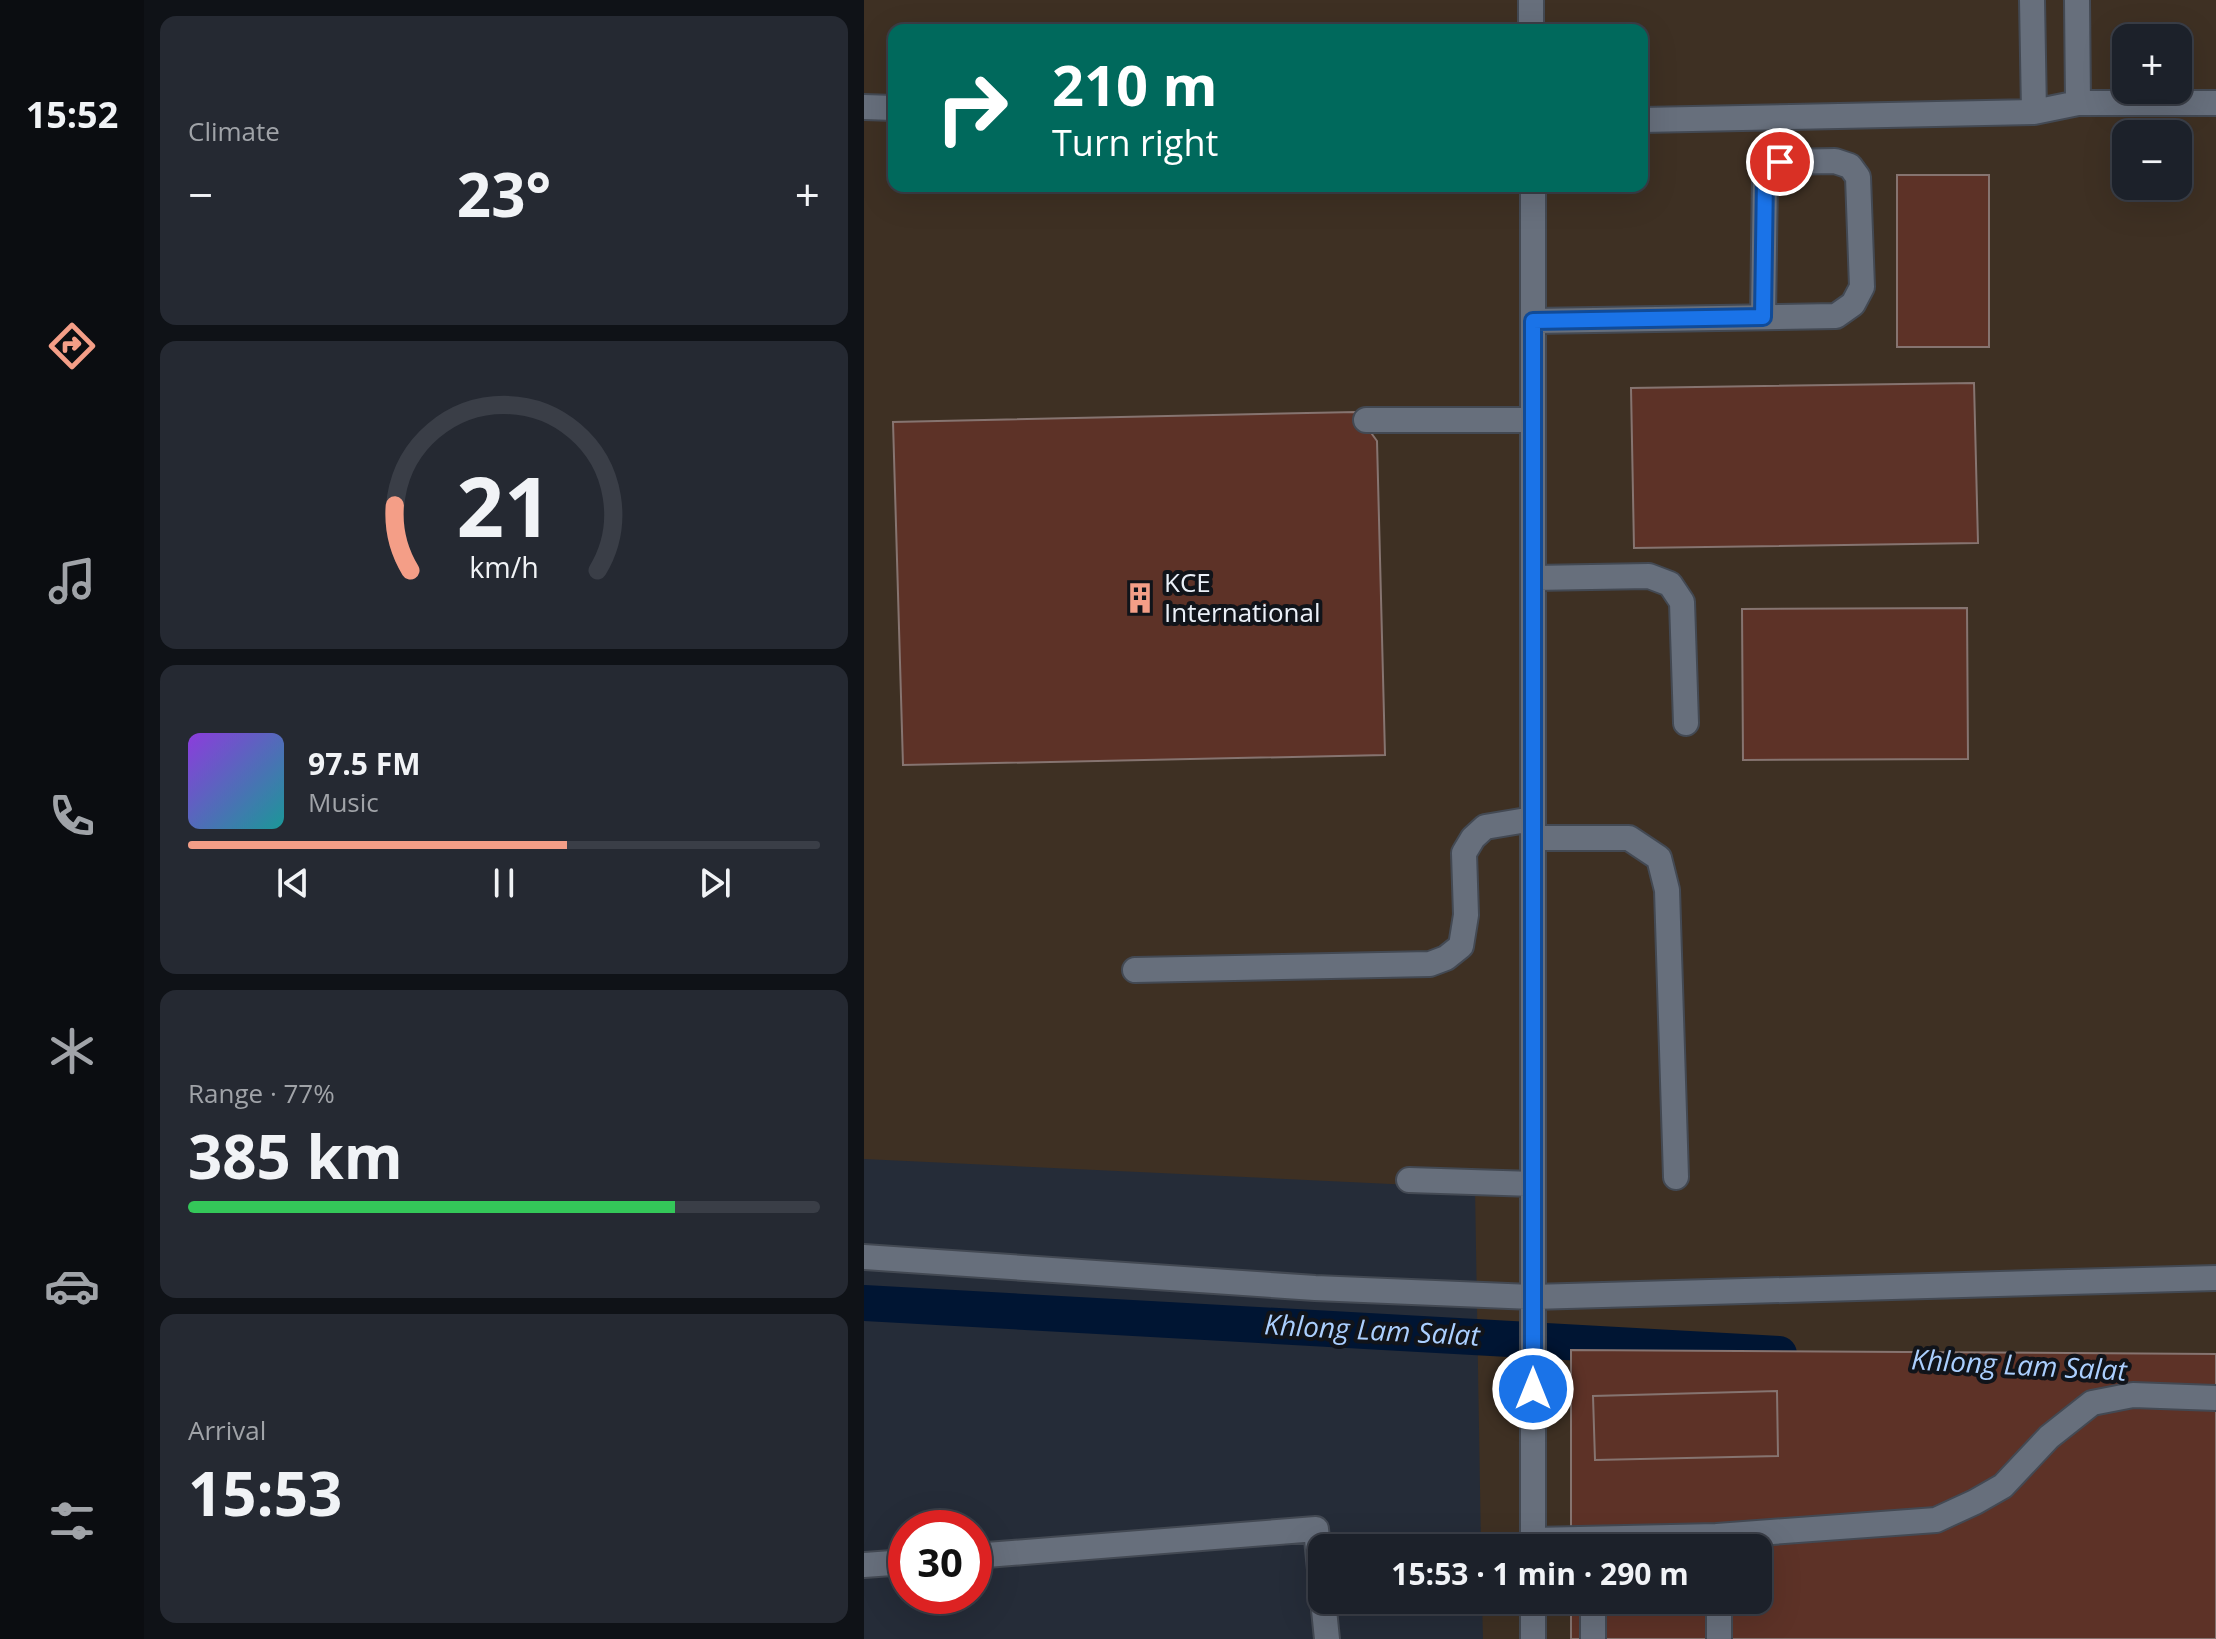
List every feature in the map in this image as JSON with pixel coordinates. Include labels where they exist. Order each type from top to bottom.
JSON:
[{"type":"street","points":[[1531,0],[1531,24]]},
{"type":"street","points":[[2032,0],[2034,112]]},
{"type":"street","points":[[2077,0],[2078,103]]},
{"type":"street","points":[[1648,120],[2034,112],[2078,103],[2216,103]]},
{"type":"street","points":[[864,107],[888,108]]},
{"type":"street","points":[[1533,321],[1836,316],[1853,304],[1862,287],[1858,177],[1850,166],[1835,161],[1780,162],[1769,167],[1765,177],[1763,317]]},
{"type":"street","points":[[1533,192],[1533,1534]]},
{"type":"street","points":[[1366,420],[1533,420]]},
{"type":"street","points":[[1533,578],[1649,576],[1670,584],[1682,602],[1686,723]]},
{"type":"street","points":[[1135,970],[1430,964],[1446,958],[1461,946],[1466,915],[1464,853],[1473,838],[1485,827],[1629,838],[1659,858],[1667,890],[1676,1177]]},
{"type":"street","points":[[1409,1180],[1532,1184]]},
{"type":"street","points":[[864,1257],[1315,1288],[1532,1297],[2216,1278]]},
{"type":"street","points":[[1772,1536],[1936,1520],[2003,1486],[2049,1437],[2092,1403],[2133,1395],[2216,1398]]},
{"type":"street","points":[[992,1555],[1316,1529],[1316,1534]]},
{"type":"street","points":[[864,1565],[888,1563]]},
{"type":"street","points":[[1324,1614],[1327,1639]]},
{"type":"street","points":[[1533,1614],[1533,1639]]},
{"type":"street","points":[[1593,1614],[1593,1639]]},
{"type":"street","points":[[1719,1614],[1719,1639]]},
{"type":"shaded area","points":[[864,0],[2216,0],[2216,1639],[1483,1639],[1482,1614],[1772,1614],[1772,1534],[1481,1534],[1475,1188],[864,1159]]},
{"type":"building","points":[[1897,175],[1989,175],[1989,347],[1897,347]]},
{"type":"building","points":[[1974,383],[1978,543],[1634,548],[1631,388]]},
{"type":"building","name":"KCE International","points":[[1356,412],[1377,441],[1385,755],[903,765],[893,422]]},
{"type":"building","points":[[1967,608],[1968,759],[1743,760],[1742,609]]},
{"type":"building","points":[[1571,1350],[2216,1354],[2216,1639],[1571,1639],[1571,1614],[1772,1614],[1772,1534],[1571,1534]]},
{"type":"building","points":[[1777,1391],[1778,1456],[1595,1460],[1593,1396]]},
{"type":"waterway","name":"Khlong Lam Salat","points":[[864,1303],[1779,1354]]},
{"type":"place","name":"KCE International","points":[[1140,598]]},
{"type":"route","points":[[1533,1389],[1533,321],[1763,317],[1765,177],[1769,167],[1780,162]]}]
